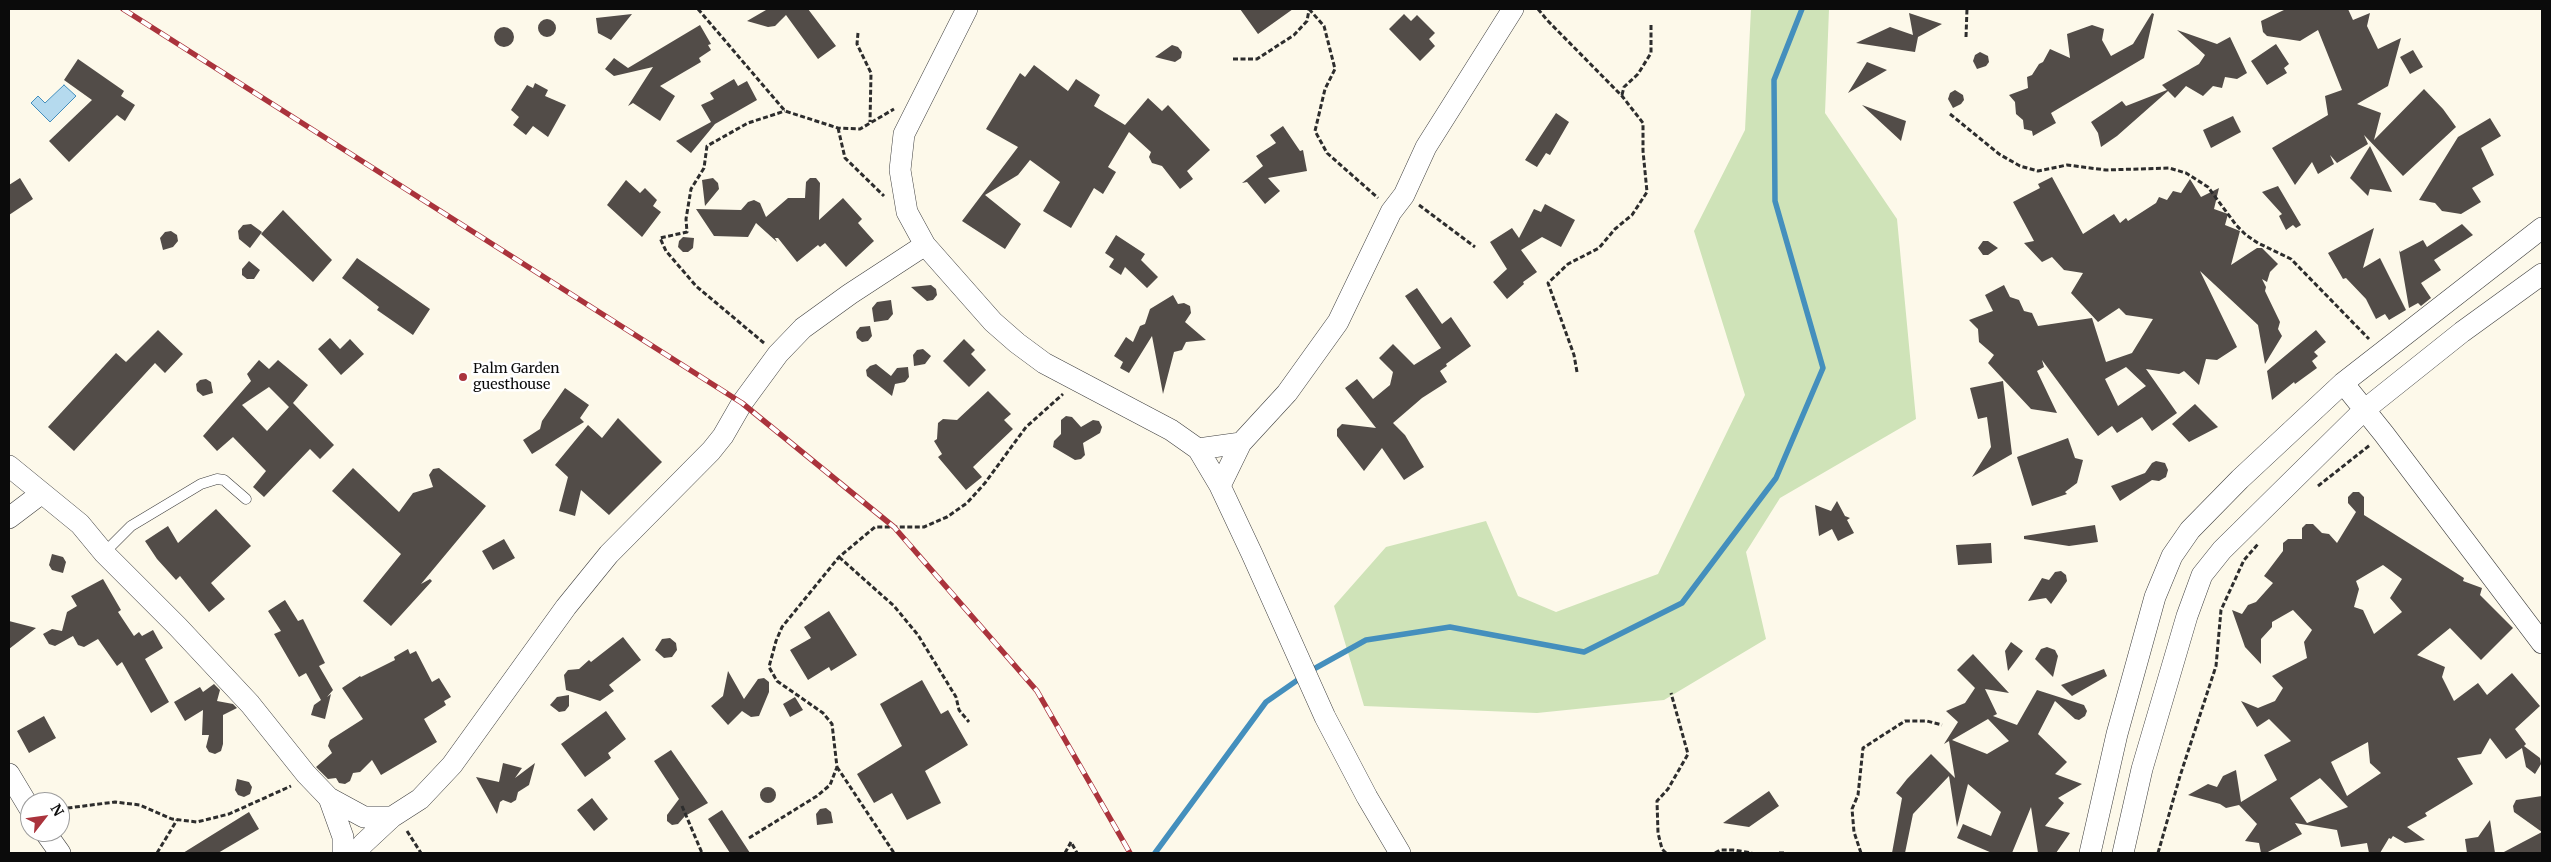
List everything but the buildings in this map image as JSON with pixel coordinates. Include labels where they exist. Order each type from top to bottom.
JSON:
[{"type":"street","points":[[967,9],[904,134],[900,170],[907,212],[925,244],[999,327],[1044,364],[1171,430],[1198,449],[1220,486],[1325,717],[1367,798],[1400,853]]},
{"type":"street","points":[[1220,486],[1241,443],[1287,393],[1338,322],[1391,212],[1404,195],[1426,148],[1513,9]]},
{"type":"street","points":[[2090,853],[2133,673],[2155,597],[2172,556],[2190,530],[2240,479],[2343,383],[2542,228]]},
{"type":"street","points":[[357,853],[363,844],[394,815],[420,799],[452,766],[566,607],[609,554],[712,450],[723,436],[742,403],[778,354],[803,328],[925,244]]},
{"type":"street","points":[[2123,853],[2142,769],[2187,616],[2202,575],[2222,550],[2363,411],[2462,332],[2542,274]]},
{"type":"street","points":[[2343,383],[2363,411],[2384,434],[2542,643]]},
{"type":"street","points":[[1198,449],[1241,443]]},
{"type":"street","points":[[9,466],[80,524],[104,554],[178,626],[250,704],[306,774],[329,798],[364,817],[394,815]]},
{"type":"street","points":[[9,518],[42,493]]},
{"type":"street","points":[[9,774],[20,792]]},
{"type":"street","points":[[329,798],[343,837],[343,853]]},
{"type":"street","points":[[52,842],[60,853]]},
{"type":"lane","points":[[104,554],[131,526],[206,482],[217,479],[224,480],[246,499]]},
{"type":"path","points":[[698,9],[785,111],[838,128],[860,129],[891,110],[920,100]]},
{"type":"path","points":[[1234,58],[1258,59],[1294,35],[1307,21],[1309,9]]},
{"type":"path","points":[[1309,9],[1324,26],[1335,70],[1325,90],[1315,130],[1328,153],[1391,212]]},
{"type":"path","points":[[1538,9],[1546,20],[1622,96],[1644,123],[1643,151],[1647,192],[1632,215],[1615,228],[1599,248],[1568,264],[1548,283],[1574,355],[1577,372]]},
{"type":"path","points":[[1966,38],[1967,9]]},
{"type":"path","points":[[1622,96],[1624,87],[1638,74],[1651,53],[1652,24]]},
{"type":"path","points":[[858,33],[857,44],[871,73],[870,123]]},
{"type":"path","points":[[778,354],[696,286],[666,251],[660,238],[687,232],[686,219],[691,189],[704,168],[707,146],[748,122],[785,111]]},
{"type":"path","points":[[1950,114],[1999,154],[2020,166],[2038,171],[2068,165],[2106,170],[2169,168],[2186,173],[2208,187],[2236,225],[2246,235],[2291,259],[2381,353]]},
{"type":"path","points":[[838,128],[845,158],[876,190],[907,212]]},
{"type":"path","points":[[1404,195],[1475,247]]},
{"type":"path","points":[[894,853],[837,767],[832,724],[824,713],[777,681],[769,667],[776,641],[782,627],[839,557],[875,526],[924,527],[946,517],[967,503],[985,483],[1026,428],[1059,399],[1075,380]]},
{"type":"path","points":[[2311,492],[2384,434]]},
{"type":"path","points":[[2158,853],[2180,776],[2216,666],[2221,610],[2244,560],[2263,539]]},
{"type":"path","points":[[839,557],[894,606],[918,635],[956,697],[959,710],[969,722]]},
{"type":"path","points":[[1666,853],[1662,849],[1658,833],[1657,801],[1668,789],[1688,754],[1671,693]]},
{"type":"path","points":[[1861,853],[1854,832],[1852,809],[1858,795],[1863,748],[1905,721],[1927,721],[1942,725]]},
{"type":"path","points":[[749,838],[817,796],[830,785],[837,767]]},
{"type":"path","points":[[70,808],[115,802],[140,805],[177,820],[197,822],[229,814],[298,783],[306,774]]},
{"type":"path","points":[[682,806],[702,853]]},
{"type":"path","points":[[394,815],[421,853]]},
{"type":"path","points":[[157,853],[177,820]]},
{"type":"path","points":[[1065,853],[1071,842],[1077,853]]},
{"type":"path","points":[[1715,853],[1720,850],[1752,853]]},
{"type":"path","points":[[1779,853],[1785,853]]},
{"type":"green space","points":[[1751,9],[1829,9],[1825,113],[1897,219],[1916,419],[1780,498],[1746,552],[1766,639],[1664,700],[1537,713],[1364,706],[1334,606],[1386,547],[1486,521],[1518,596],[1556,612],[1658,574],[1745,395],[1694,231],[1745,130]]},
{"type":"water","points":[[64,85],[76,96],[50,122],[31,103],[38,96],[45,103]]},
{"type":"waterway","points":[[1155,853],[1266,702],[1312,670],[1366,640],[1450,627],[1584,652],[1682,603],[1776,478],[1823,368],[1775,201],[1774,80],[1802,9]]},
{"type":"railway","points":[[123,9],[742,403],[894,527],[1037,691],[1130,853]]},
{"type":"place","name":"Palm Garden guesthouse","points":[[463,377]]}]
